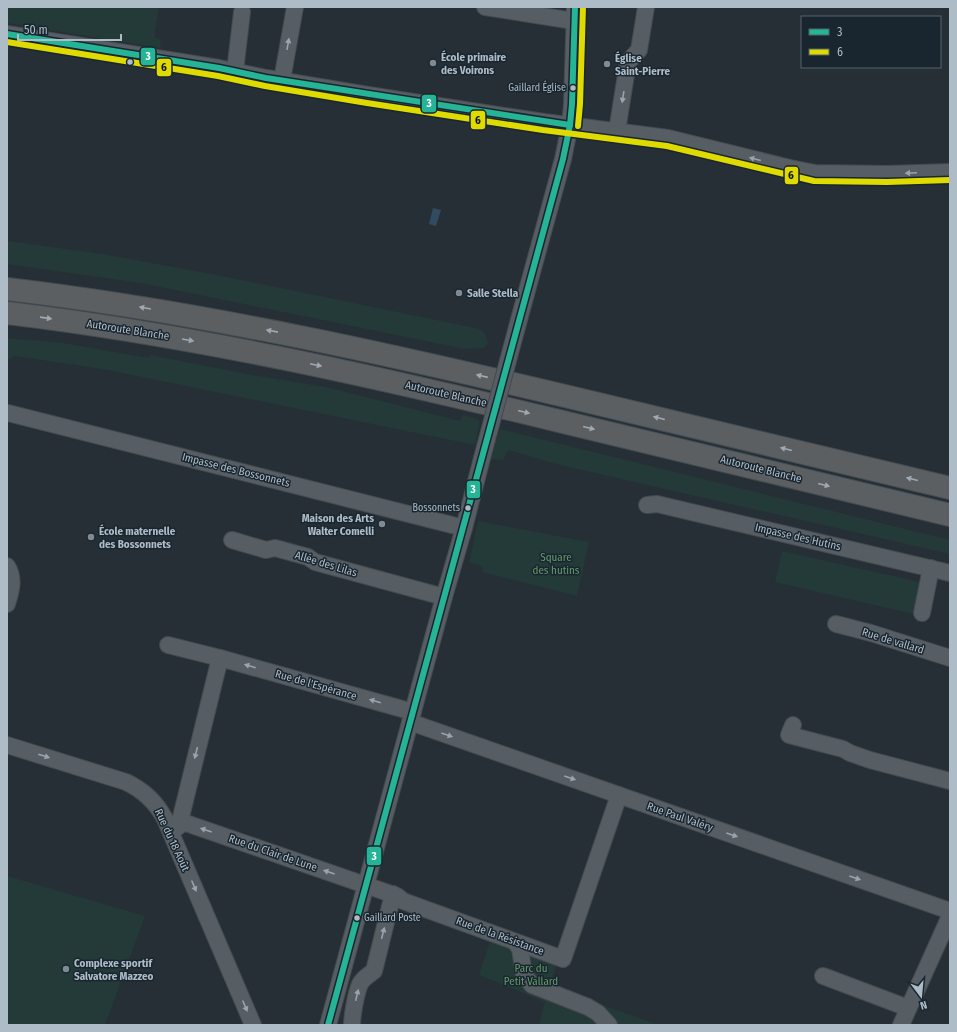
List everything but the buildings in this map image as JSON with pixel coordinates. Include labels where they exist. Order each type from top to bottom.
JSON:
[{"type":"highway","points":[[7,288],[154,309],[369,351],[547,391],[950,488]]},
{"type":"highway","name":"Autoroute Blanche","points":[[7,313],[125,329],[285,358],[463,397],[950,515]]},
{"type":"street","points":[[282,80],[295,7]]},
{"type":"street","points":[[328,1025],[411,717],[464,528],[563,159],[570,125],[572,104],[574,14],[485,7]]},
{"type":"street","points":[[617,131],[628,62],[639,50],[646,7]]},
{"type":"street","points":[[234,71],[242,12]]},
{"type":"street","points":[[7,34],[282,80],[570,125],[668,138],[815,173],[887,174],[950,172]]},
{"type":"street","name":"Impasse des Bossonnets","points":[[8,413],[464,528]]},
{"type":"street","name":"Impasse des Hutins","points":[[646,505],[656,504],[950,573]]},
{"type":"street","name":"Allée des Lilas","points":[[232,540],[266,550],[274,548],[308,557],[315,562],[444,597]]},
{"type":"street","points":[[7,566],[12,576],[12,582],[7,604]]},
{"type":"street","points":[[922,613],[931,568]]},
{"type":"street","name":"Rue de vallard","points":[[836,624],[871,633],[950,658]]},
{"type":"street","name":"Rue de l'Espérance","points":[[168,644],[220,658],[411,717]]},
{"type":"street","points":[[175,826],[220,658]]},
{"type":"street","name":"Rue Paul Valéry","points":[[411,717],[619,795],[950,911]]},
{"type":"street","points":[[793,724],[789,735],[843,749],[870,760],[950,781]]},
{"type":"street","name":"Rue du 18 Août","points":[[7,745],[108,776],[136,787],[142,791],[175,826],[253,1025]]},
{"type":"street","points":[[863,768],[950,792]]},
{"type":"street","name":"Rue de la Résistance","points":[[366,885],[397,896],[403,901],[563,959],[619,795]]},
{"type":"street","name":"Rue du Clair de Lune","points":[[175,826],[366,885]]},
{"type":"street","points":[[352,1025],[352,1018],[360,985],[367,976],[374,971],[392,894]]},
{"type":"street","points":[[901,1025],[950,916]]},
{"type":"street","points":[[516,943],[520,949],[524,975],[532,985],[588,1007],[598,1013],[609,1025]]},
{"type":"street","points":[[823,976],[908,1008]]},
{"type":"green space","points":[[7,7],[159,7],[154,37],[161,39],[160,48],[7,23]]},
{"type":"green space","points":[[7,241],[103,254],[222,276],[480,329],[485,333],[488,343],[484,348],[465,349],[141,283],[7,264]]},
{"type":"green space","points":[[7,338],[63,343],[149,358],[150,355],[247,374],[326,387],[460,421],[463,415],[480,420],[475,445],[108,370],[16,356],[7,360]]},
{"type":"green space","points":[[500,429],[950,540],[950,554],[560,465],[508,450],[503,460],[491,459]]},
{"type":"green space","name":"Square des hutins","points":[[478,521],[589,542],[577,596],[482,572],[483,567],[469,562]]},
{"type":"green space","points":[[782,551],[924,583],[918,615],[775,582]]},
{"type":"green space","name":"Complexe sportif Salvatore Mazzeo","points":[[7,876],[145,916],[105,1025],[7,1025]]},
{"type":"green space","name":"Parc du Petit Vallard","points":[[491,938],[557,963],[550,986],[658,1025],[539,1025],[545,1002],[479,975]]},
{"type":"water","points":[[433,208],[441,210],[436,226],[429,224]]},
{"type":"transit line","name":"3","points":[[328,1025],[563,159],[570,125],[572,104],[575,7]]},
{"type":"transit line","name":"6","points":[[578,126],[583,7]]},
{"type":"transit line","name":"3","points":[[7,34],[219,68],[266,78],[570,125]]},
{"type":"transit line","name":"6","points":[[7,42],[218,76],[265,86],[367,103],[543,130],[667,146],[814,181],[887,182],[950,180]]},
{"type":"place","name":"École primaire des Voirons","points":[[433,63]]},
{"type":"place","name":"Église Saint-Pierre","points":[[607,64]]},
{"type":"place","name":"Gaillard Église","points":[[573,88]]},
{"type":"place","name":"Salle Stella","points":[[459,293]]},
{"type":"place","name":"Bossonnets","points":[[468,508]]},
{"type":"place","name":"Maison des Arts Walter Comelli","points":[[382,524]]},
{"type":"place","name":"École maternelle des Bossonnets","points":[[91,537]]},
{"type":"place","name":"Gaillard Poste","points":[[357,918]]},
{"type":"place","name":"Complexe sportif Salvatore Mazzeo","points":[[66,969]]}]
